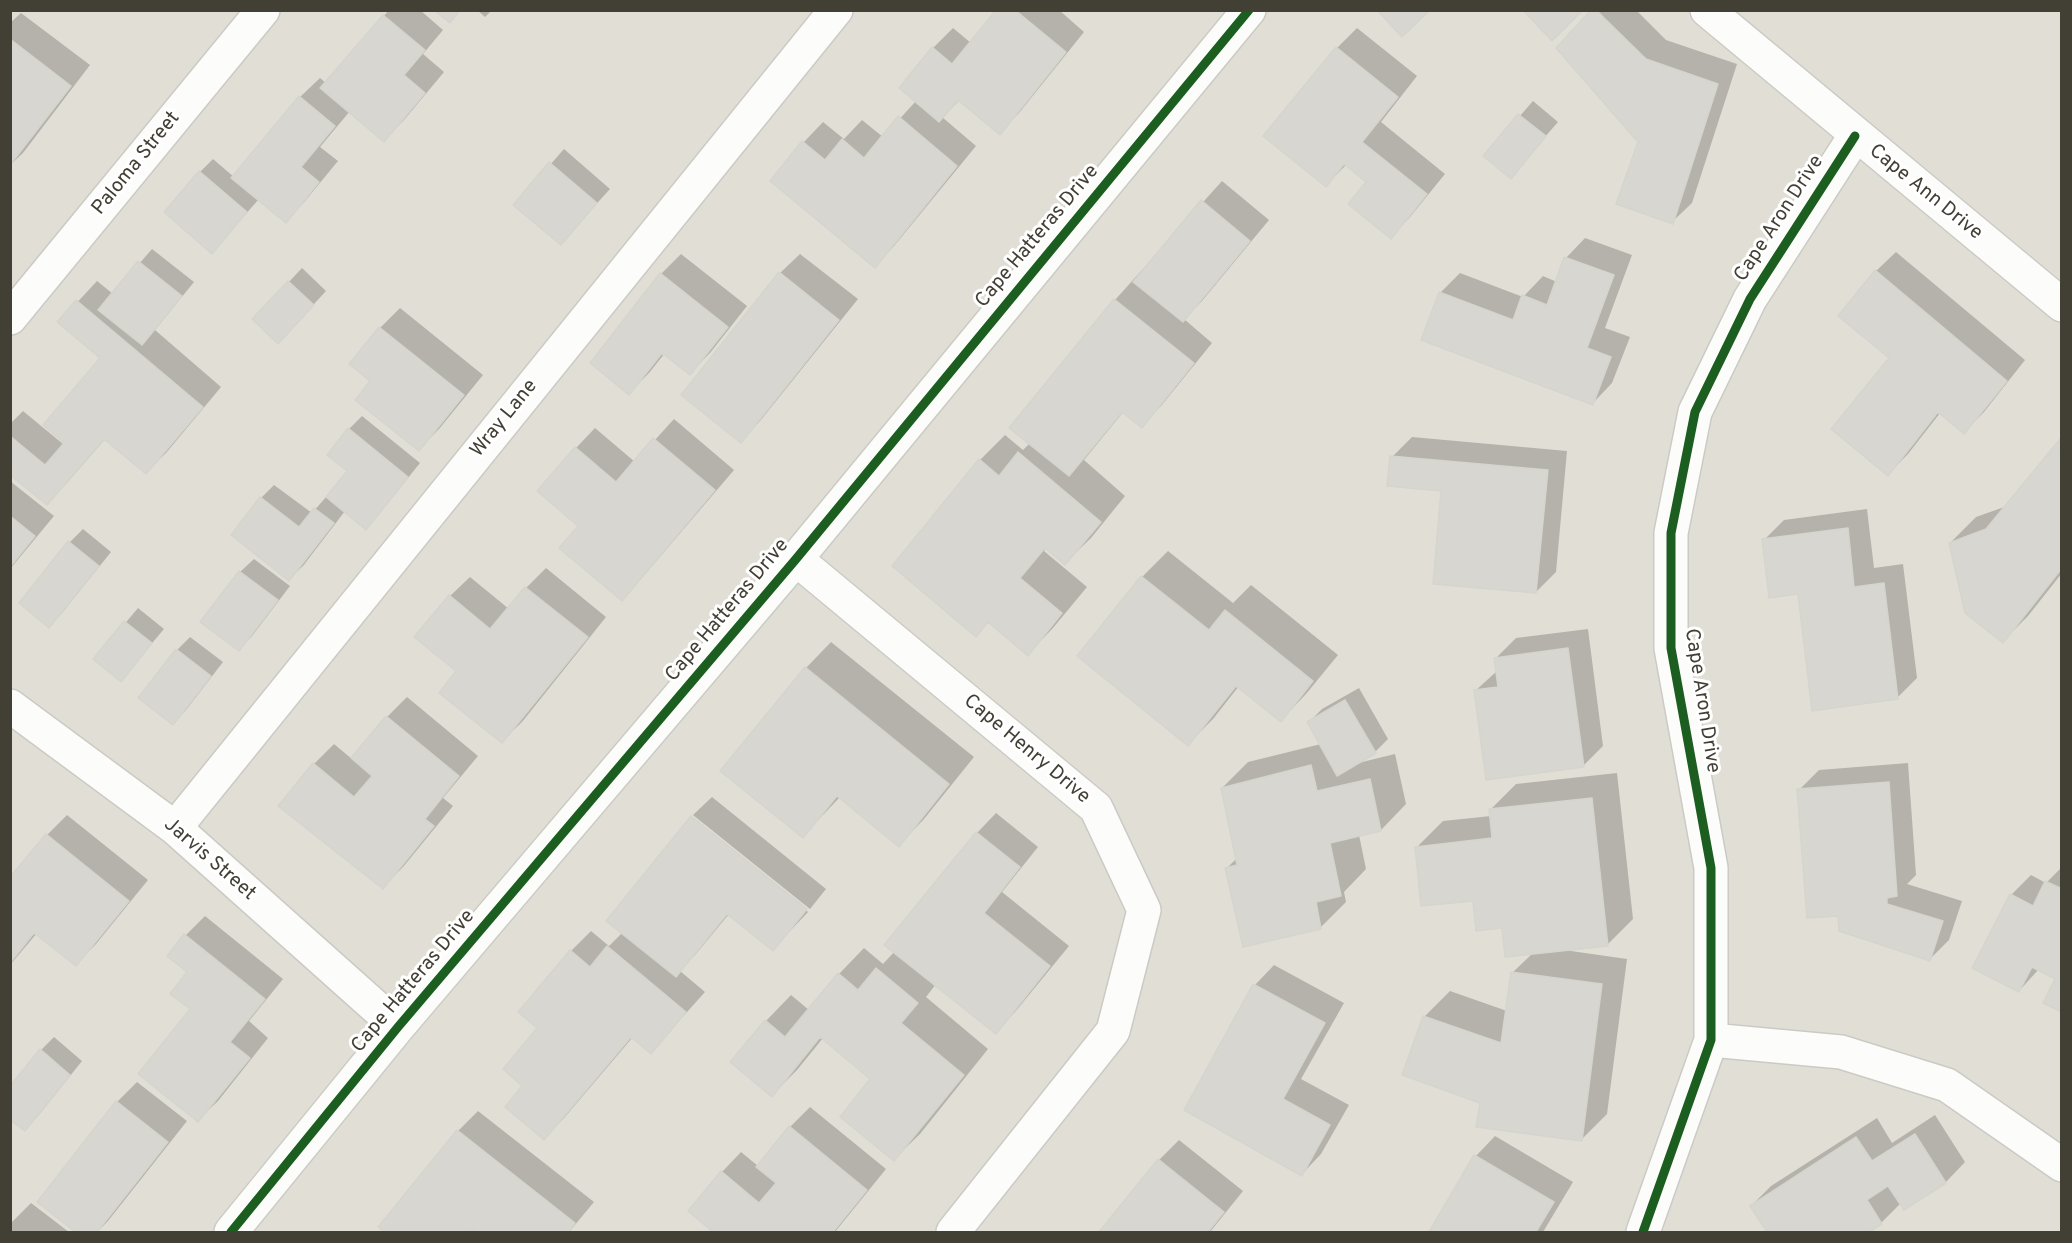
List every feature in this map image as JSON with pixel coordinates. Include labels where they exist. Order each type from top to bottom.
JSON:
[{"type":"street","name":"Paloma Street","points":[[10,318],[263,10]]},
{"type":"street","name":"Wray Lane","points":[[175,828],[836,10]]},
{"type":"street","name":"Cape Hatteras Drive","points":[[231,1233],[398,1027],[796,559],[1249,10]]},
{"type":"street","name":"Cape Ann Drive","points":[[1707,10],[1855,136],[2061,305]]},
{"type":"street","name":"Cape Aron Drive","points":[[1643,1233],[1711,1040],[1712,868],[1671,648],[1671,533],[1695,412],[1750,299],[1855,136]]},
{"type":"street","name":"Cape Henry Drive","points":[[796,559],[1096,808],[1144,910],[1113,1031],[952,1233]]},
{"type":"street","name":"Jarvis Street","points":[[10,706],[175,828],[398,1027]]},
{"type":"street","points":[[1711,1040],[1841,1052],[1947,1085],[2061,1165]]},
{"type":"shaded area","points":[[11,11],[2061,11],[2061,1232],[11,1232]]},
{"type":"building","points":[[434,10],[460,10],[450,23]]},
{"type":"building","points":[[996,10],[1015,10],[1066,52],[1000,135],[958,100],[939,122],[899,88],[932,47],[952,64]]},
{"type":"building","points":[[1377,10],[1430,10],[1402,37]]},
{"type":"building","points":[[1523,10],[1583,10],[1552,41]]},
{"type":"building","points":[[1591,10],[1596,10],[1646,59],[1718,84],[1673,224],[1616,204],[1638,142],[1556,48]]},
{"type":"building","points":[[383,15],[425,50],[404,75],[425,93],[384,142],[320,88]]},
{"type":"building","points":[[10,39],[71,86],[10,165]]},
{"type":"building","points":[[1336,47],[1398,97],[1362,142],[1427,194],[1391,239],[1348,204],[1366,182],[1344,164],[1326,187],[1263,136]]},
{"type":"building","points":[[299,96],[335,126],[301,167],[319,182],[286,223],[231,178]]},
{"type":"building","points":[[1518,114],[1546,136],[1511,179],[1483,156]]},
{"type":"building","points":[[898,116],[957,166],[875,268],[770,181],[802,141],[825,160],[842,139],[864,158]]},
{"type":"building","points":[[549,162],[597,203],[561,245],[513,205]]},
{"type":"building","points":[[199,171],[247,212],[212,254],[164,212]]},
{"type":"building","points":[[1201,200],[1250,241],[1183,322],[1133,282]]},
{"type":"building","points":[[1564,257],[1614,275],[1587,348],[1611,357],[1593,405],[1421,340],[1439,292],[1513,320],[1522,295],[1547,305]]},
{"type":"building","points":[[138,261],[182,296],[142,345],[98,310]]},
{"type":"building","points":[[1875,270],[2007,381],[1964,434],[1938,412],[1888,476],[1831,429],[1889,358],[1838,316]]},
{"type":"building","points":[[779,272],[839,320],[741,443],[681,395]]},
{"type":"building","points":[[660,273],[728,327],[690,375],[662,353],[629,395],[590,363]]},
{"type":"building","points":[[288,281],[314,305],[278,344],[252,319]]},
{"type":"building","points":[[1114,299],[1194,363],[1142,428],[1122,412],[1069,476],[1009,428]]},
{"type":"building","points":[[76,300],[203,407],[146,474],[104,439],[47,505],[10,475],[10,436],[45,465],[64,443],[43,425],[100,358],[57,322]]},
{"type":"building","points":[[379,327],[464,395],[419,451],[355,400],[370,381],[349,364]]},
{"type":"building","points":[[348,428],[408,477],[366,530],[326,497],[347,471],[327,455]]},
{"type":"building","points":[[653,438],[715,490],[622,601],[559,548],[578,526],[537,491],[575,447],[616,482]]},
{"type":"building","points":[[2060,439],[2062,568],[2003,643],[1965,613],[1949,543],[1986,529]]},
{"type":"building","points":[[1018,452],[1101,522],[1065,565],[1045,548],[1020,578],[1062,613],[1028,656],[988,622],[976,637],[892,566],[979,459],[999,476]]},
{"type":"building","points":[[1390,456],[1548,470],[1536,593],[1433,584],[1441,491],[1387,486]]},
{"type":"building","points":[[260,497],[299,527],[314,508],[334,523],[289,581],[231,535]]},
{"type":"building","points":[[10,516],[35,536],[10,567]]},
{"type":"building","points":[[1848,528],[1854,587],[1884,583],[1898,699],[1812,711],[1798,594],[1769,598],[1762,539]]},
{"type":"building","points":[[68,541],[99,566],[49,628],[19,603]]},
{"type":"building","points":[[239,571],[278,600],[239,651],[200,622]]},
{"type":"building","points":[[1141,576],[1209,630],[1225,610],[1313,681],[1281,722],[1236,686],[1188,746],[1077,656]]},
{"type":"building","points":[[525,587],[588,637],[502,743],[439,693],[456,671],[414,637],[449,595],[490,629]]},
{"type":"building","points":[[124,621],[152,643],[121,682],[93,659]]},
{"type":"building","points":[[1568,648],[1584,767],[1486,780],[1474,690],[1498,687],[1494,658]]},
{"type":"building","points":[[176,649],[211,676],[173,725],[138,698]]},
{"type":"building","points":[[805,667],[949,784],[899,847],[837,796],[803,838],[720,771]]},
{"type":"building","points":[[1345,700],[1376,753],[1337,776],[1307,722]]},
{"type":"building","points":[[386,716],[459,776],[425,819],[434,826],[383,889],[278,806],[313,763],[354,797],[372,776],[351,758]]},
{"type":"building","points":[[1311,765],[1317,791],[1370,779],[1381,831],[1330,843],[1341,896],[1316,902],[1321,929],[1243,947],[1225,868],[1237,865],[1221,788]]},
{"type":"building","points":[[1889,782],[1897,896],[1887,898],[1887,904],[1943,921],[1930,961],[1839,931],[1838,916],[1807,918],[1797,789]]},
{"type":"building","points":[[1592,798],[1608,946],[1505,957],[1502,928],[1476,931],[1473,901],[1421,906],[1415,847],[1492,838],[1489,809]]},
{"type":"building","points":[[691,816],[807,909],[773,951],[727,914],[676,977],[606,921]]},
{"type":"building","points":[[976,832],[1020,867],[984,913],[1050,966],[996,1034],[884,945]]},
{"type":"building","points":[[46,834],[129,901],[76,966],[34,933],[10,963],[10,877]]},
{"type":"building","points":[[2045,881],[2062,889],[2062,1012],[2043,1003],[2055,979],[2032,967],[2019,992],[1972,968],[2010,894],[2033,906]]},
{"type":"building","points":[[184,934],[265,999],[230,1042],[250,1058],[198,1122],[138,1074],[190,1009],[170,994],[187,972],[167,956]]},
{"type":"building","points":[[607,946],[686,1012],[651,1054],[631,1037],[544,1140],[505,1107],[522,1086],[503,1069],[537,1028],[518,1012],[570,950],[590,967]]},
{"type":"building","points":[[876,968],[918,1003],[901,1023],[964,1075],[894,1161],[840,1117],[870,1079],[820,1037],[772,1097],[730,1062],[765,1020],[785,1037],[838,973],[858,990]]},
{"type":"building","points":[[1511,972],[1602,984],[1582,1141],[1476,1127],[1480,1103],[1402,1075],[1423,1016],[1501,1043]]},
{"type":"building","points":[[1253,984],[1325,1023],[1283,1099],[1330,1125],[1302,1176],[1184,1110]]},
{"type":"building","points":[[40,1049],[70,1075],[25,1131],[10,1120],[10,1086]]},
{"type":"building","points":[[116,1101],[168,1142],[97,1232],[75,1232],[37,1202]]},
{"type":"building","points":[[789,1126],[867,1190],[833,1232],[713,1232],[688,1211],[721,1171],[759,1203],[776,1183],[756,1167]]},
{"type":"building","points":[[457,1130],[575,1223],[568,1232],[477,1232],[473,1229],[470,1232],[385,1232],[378,1227]]},
{"type":"building","points":[[1915,1134],[1946,1183],[1904,1210],[1888,1186],[1867,1200],[1882,1224],[1869,1232],[1767,1232],[1750,1206],[1856,1137],[1872,1161]]},
{"type":"building","points":[[1474,1155],[1554,1202],[1536,1232],[1429,1232]]},
{"type":"building","points":[[1158,1159],[1224,1212],[1208,1232],[1099,1232]]},
{"type":"cycle path","points":[[231,1232],[398,1027],[796,559],[1249,10]]},
{"type":"cycle path","points":[[1643,1232],[1711,1040],[1711,868],[1671,648],[1671,533],[1695,412],[1750,299],[1855,136]]}]
